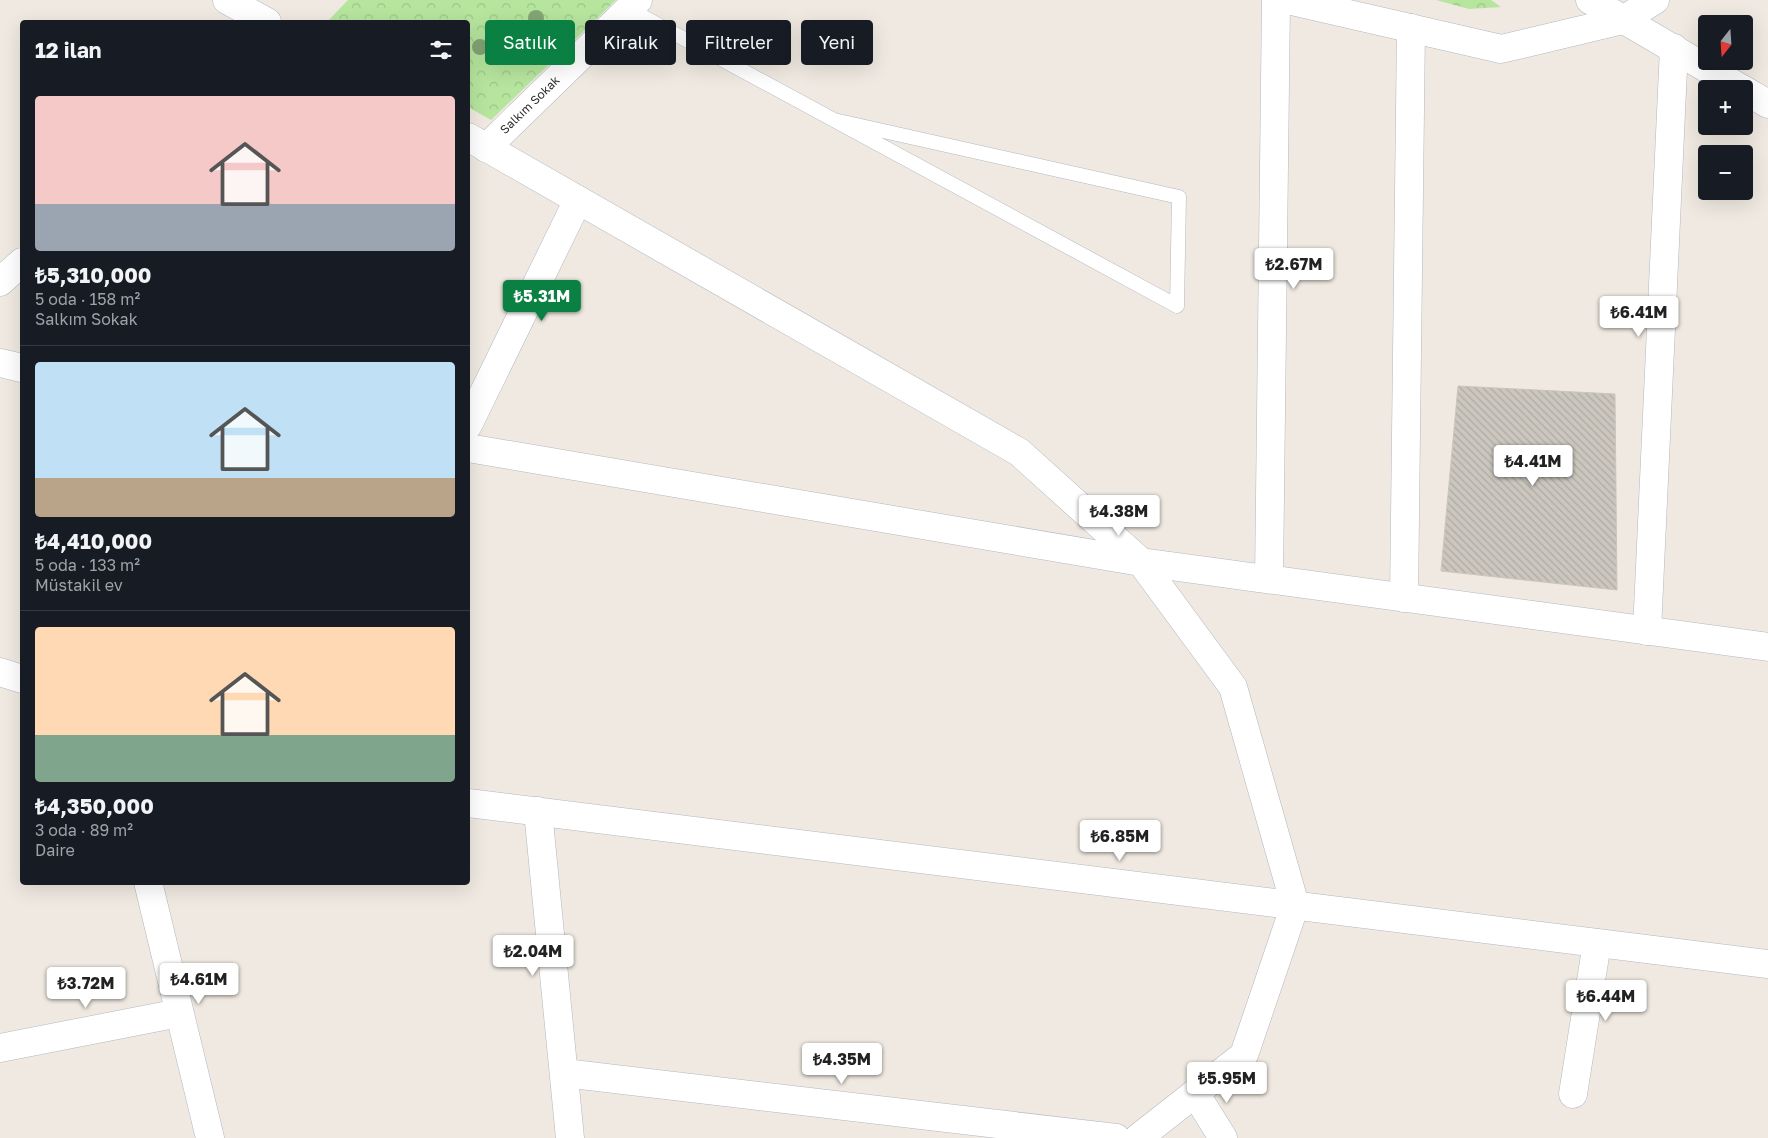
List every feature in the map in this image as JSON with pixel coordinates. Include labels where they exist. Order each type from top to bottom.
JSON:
[{"type":"street","points":[[227,0],[263,20]]},
{"type":"street","points":[[1270,579],[1276,0]]},
{"type":"street","points":[[1288,0],[1501,48],[1623,20],[1655,0]]},
{"type":"street","points":[[1590,0],[1728,80]]},
{"type":"street","name":"Salkım Sokak","points":[[477,142],[634,5]]},
{"type":"street","points":[[1404,598],[1411,28]]},
{"type":"street","points":[[1647,631],[1674,48]]},
{"type":"street","points":[[1753,95],[1768,104]]},
{"type":"street","points":[[477,142],[1019,452],[1141,562],[1233,687],[1295,906],[1244,1055],[1138,1138]]},
{"type":"street","points":[[470,421],[578,200]]},
{"type":"street","points":[[0,282],[20,264]]},
{"type":"street","points":[[0,364],[20,368]]},
{"type":"street","points":[[470,448],[1141,562],[1768,647]]},
{"type":"street","points":[[0,672],[20,678]]},
{"type":"street","points":[[470,803],[1768,964]]},
{"type":"street","points":[[538,811],[570,1138]]},
{"type":"street","points":[[149,885],[210,1138]]},
{"type":"street","points":[[1573,1094],[1598,943]]},
{"type":"street","points":[[0,1048],[180,1013]]},
{"type":"street","points":[[564,1074],[1116,1138]]},
{"type":"street","points":[[1195,1093],[1223,1138]]},
{"type":"lane","points":[[634,5],[842,125],[1177,306],[1179,198],[834,120]]},
{"type":"green space","points":[[348,0],[616,0],[595,20],[585,20],[585,30],[575,39],[575,20],[485,20],[485,65],[548,65],[491,120],[470,108],[470,20],[329,20]]},
{"type":"green space","points":[[1436,0],[1491,0],[1501,7],[1469,9]]},
{"type":"building","points":[[1458,386],[1615,394],[1617,590],[1441,571]]}]
